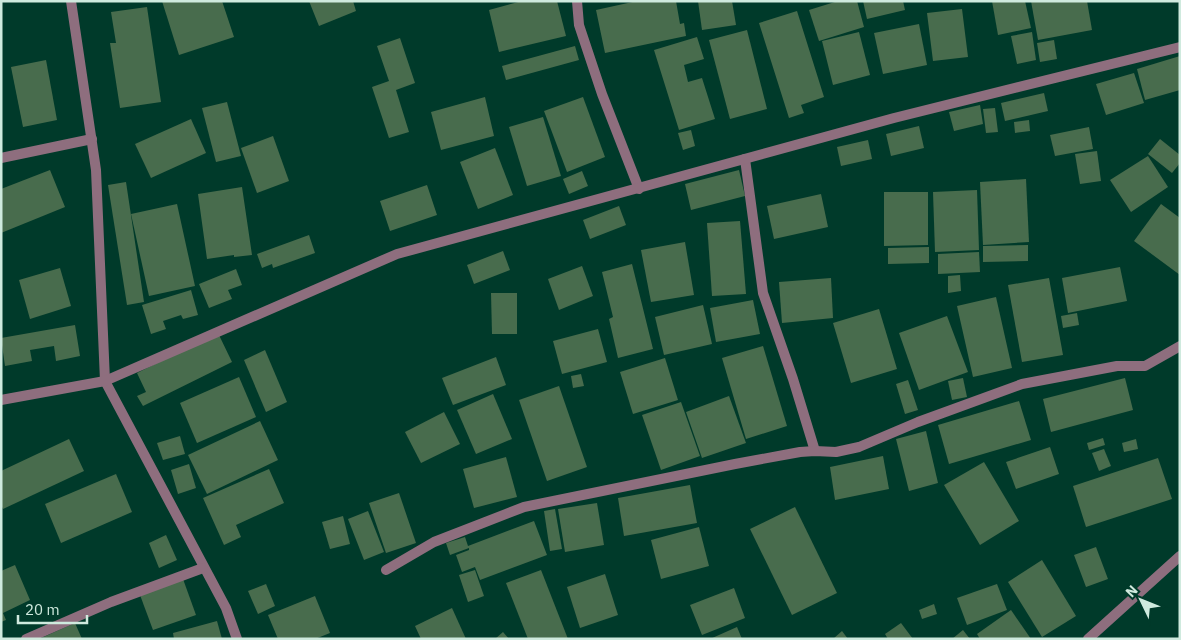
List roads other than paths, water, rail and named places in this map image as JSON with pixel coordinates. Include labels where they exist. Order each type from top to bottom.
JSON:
[{"type":"street","points":[[71,1],[92,139],[96,179],[105,381],[226,608],[237,639]]},
{"type":"street","points":[[577,1],[579,25],[602,94],[639,188]]},
{"type":"street","points":[[1,400],[105,381],[397,254],[894,118],[1180,47]]},
{"type":"street","points":[[1,158],[92,139]]},
{"type":"street","points":[[745,160],[764,293],[815,451]]},
{"type":"street","points":[[386,570],[434,542],[524,507],[735,464],[815,451],[836,452],[859,447],[918,422],[1022,384],[1117,366],[1145,366],[1180,346]]},
{"type":"street","points":[[1088,639],[1180,556]]},
{"type":"street","points":[[26,639],[111,602],[203,568]]}]
